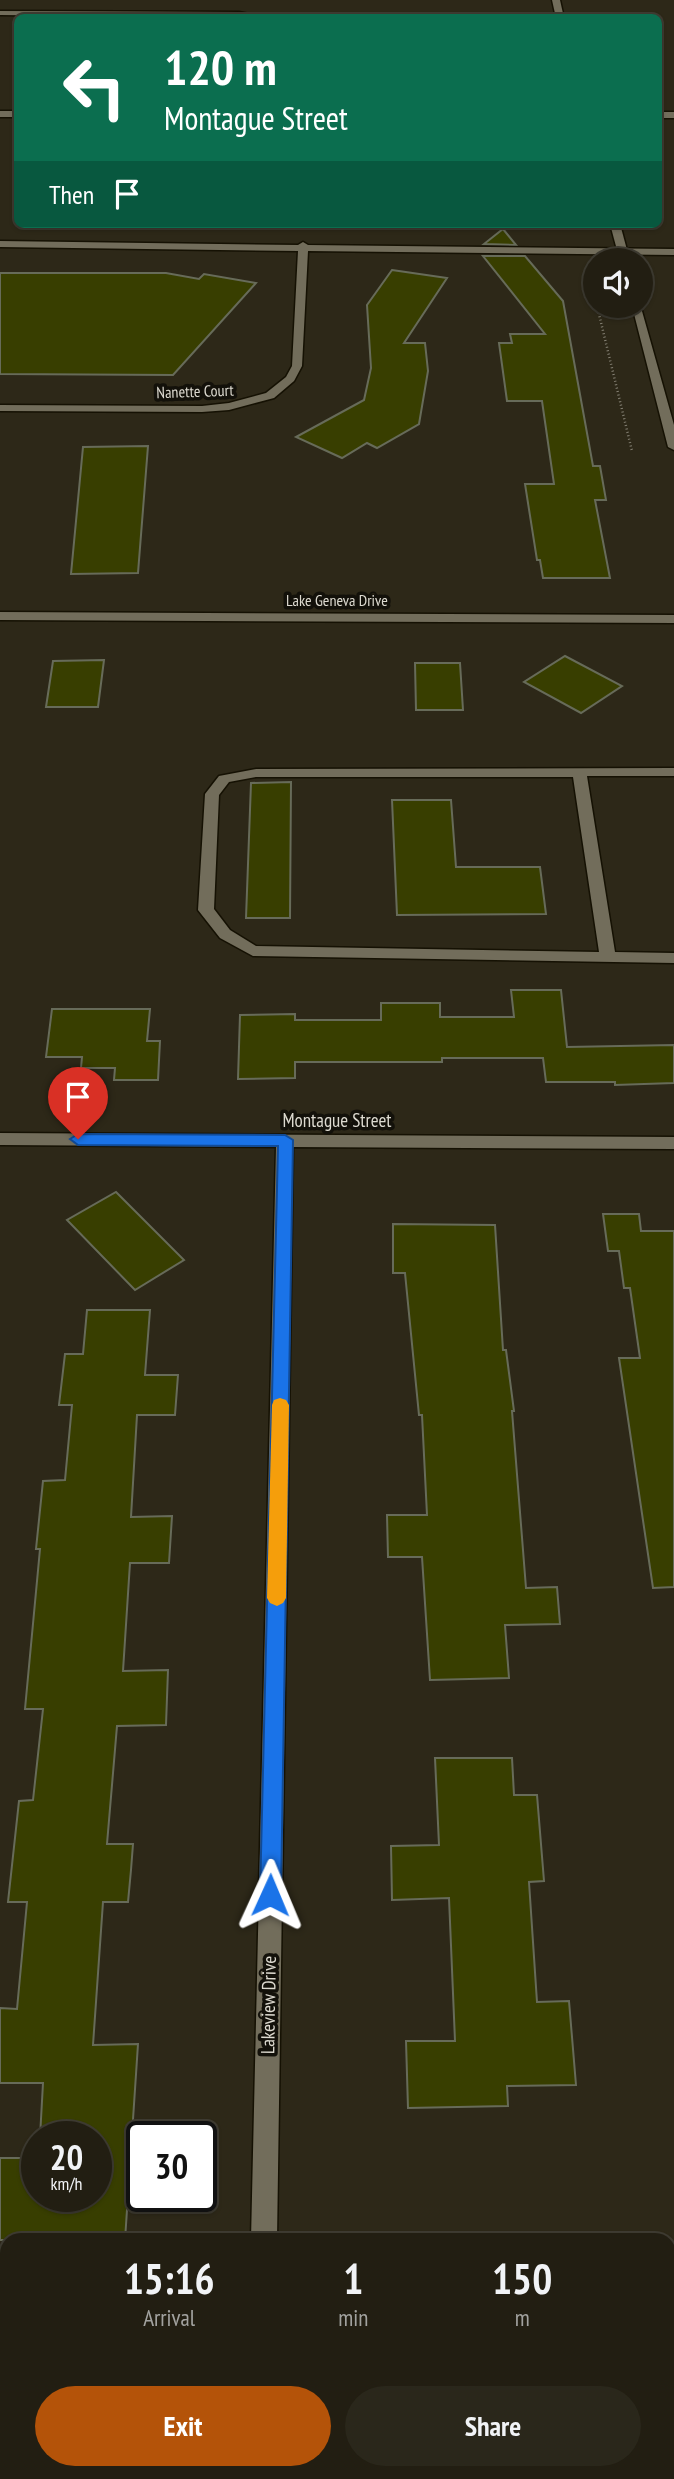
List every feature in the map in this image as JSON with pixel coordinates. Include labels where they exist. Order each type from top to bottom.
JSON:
[{"type":"street","points":[[0,13],[239,14]]},
{"type":"street","points":[[616,228],[622,248]]},
{"type":"street","points":[[0,244],[303,246],[583,255]]},
{"type":"street","name":"Nanette Court","points":[[0,408],[202,409],[224,408],[263,398],[285,385],[297,366],[303,246]]},
{"type":"street","points":[[653,254],[674,252]]},
{"type":"street","points":[[640,318],[671,424],[674,447]]},
{"type":"street","name":"Lake Geneva Drive","points":[[0,616],[674,619]]},
{"type":"street","points":[[579,772],[608,957]]},
{"type":"street","points":[[674,772],[256,773],[224,779],[212,794],[206,911],[225,934],[253,951],[674,958]]},
{"type":"street","name":"Montague Street","points":[[0,1139],[674,1143]]},
{"type":"street","name":"Lakeview Drive","points":[[264,2233],[285,1140]]},
{"type":"path","points":[[600,318],[632,451]]},
{"type":"building","points":[[503,229],[516,245],[484,244]]},
{"type":"building","points":[[483,256],[525,256],[563,301],[593,466],[600,466],[606,500],[595,500],[610,578],[543,578],[540,560],[537,560],[525,484],[554,484],[542,401],[507,401],[499,343],[512,343],[510,334],[545,334]]},
{"type":"building","points":[[392,270],[447,278],[404,343],[425,343],[428,371],[419,424],[377,448],[367,443],[342,458],[296,437],[364,400],[371,368],[367,305]]},
{"type":"building","points":[[0,273],[166,273],[199,279],[204,274],[256,283],[173,375],[0,374]]},
{"type":"building","points":[[148,446],[138,573],[71,574],[83,447]]},
{"type":"building","points":[[565,656],[622,686],[581,713],[524,682]]},
{"type":"building","points":[[104,660],[98,707],[46,707],[53,661]]},
{"type":"building","points":[[415,663],[460,663],[463,710],[416,710]]},
{"type":"building","points":[[291,782],[290,918],[246,918],[251,783]]},
{"type":"building","points":[[392,800],[451,800],[456,867],[540,867],[546,914],[397,915]]},
{"type":"building","points":[[511,990],[561,990],[567,1047],[674,1045],[674,1083],[615,1085],[615,1082],[546,1082],[543,1058],[442,1058],[442,1062],[295,1062],[295,1078],[238,1079],[240,1015],[295,1014],[295,1020],[381,1020],[381,1003],[440,1003],[440,1017],[514,1017]]},
{"type":"building","points":[[52,1009],[150,1009],[147,1041],[160,1041],[158,1080],[114,1080],[115,1068],[81,1068],[82,1057],[46,1057]]},
{"type":"building","points":[[116,1192],[184,1260],[135,1290],[67,1220]]},
{"type":"building","points":[[603,1214],[639,1214],[641,1231],[674,1231],[674,1587],[653,1588],[619,1358],[640,1358],[630,1288],[624,1288],[619,1251],[608,1251]]},
{"type":"building","points":[[393,1224],[495,1225],[503,1350],[506,1350],[514,1411],[526,1588],[557,1587],[560,1624],[505,1625],[509,1678],[430,1680],[422,1557],[388,1557],[387,1515],[427,1515],[422,1415],[419,1415],[405,1273],[393,1273]]},
{"type":"building","points":[[87,1310],[150,1310],[145,1375],[178,1375],[175,1415],[137,1415],[131,1517],[172,1516],[169,1563],[130,1563],[123,1671],[168,1670],[166,1725],[117,1726],[107,1844],[133,1844],[128,1902],[103,1902],[93,2045],[138,2044],[133,2121],[126,2121],[125,2233],[0,2233],[0,2158],[21,2158],[21,2212],[112,2212],[112,2121],[41,2121],[43,2083],[0,2083],[0,2008],[17,2009],[27,1902],[8,1902],[19,1801],[33,1800],[43,1709],[25,1709],[40,1549],[36,1549],[43,1481],[65,1480],[72,1405],[59,1405],[65,1354],[83,1354]]},
{"type":"building","points":[[435,1758],[512,1758],[514,1795],[537,1795],[544,1881],[529,1882],[537,2002],[569,2001],[576,2085],[507,2086],[508,2106],[408,2108],[406,2041],[455,2041],[449,1898],[392,1900],[391,1846],[439,1845]]},
{"type":"slow traffic","points":[[277,1598],[280,1405]]},
{"type":"route","points":[[78,1139],[285,1140],[270,1895]]}]
